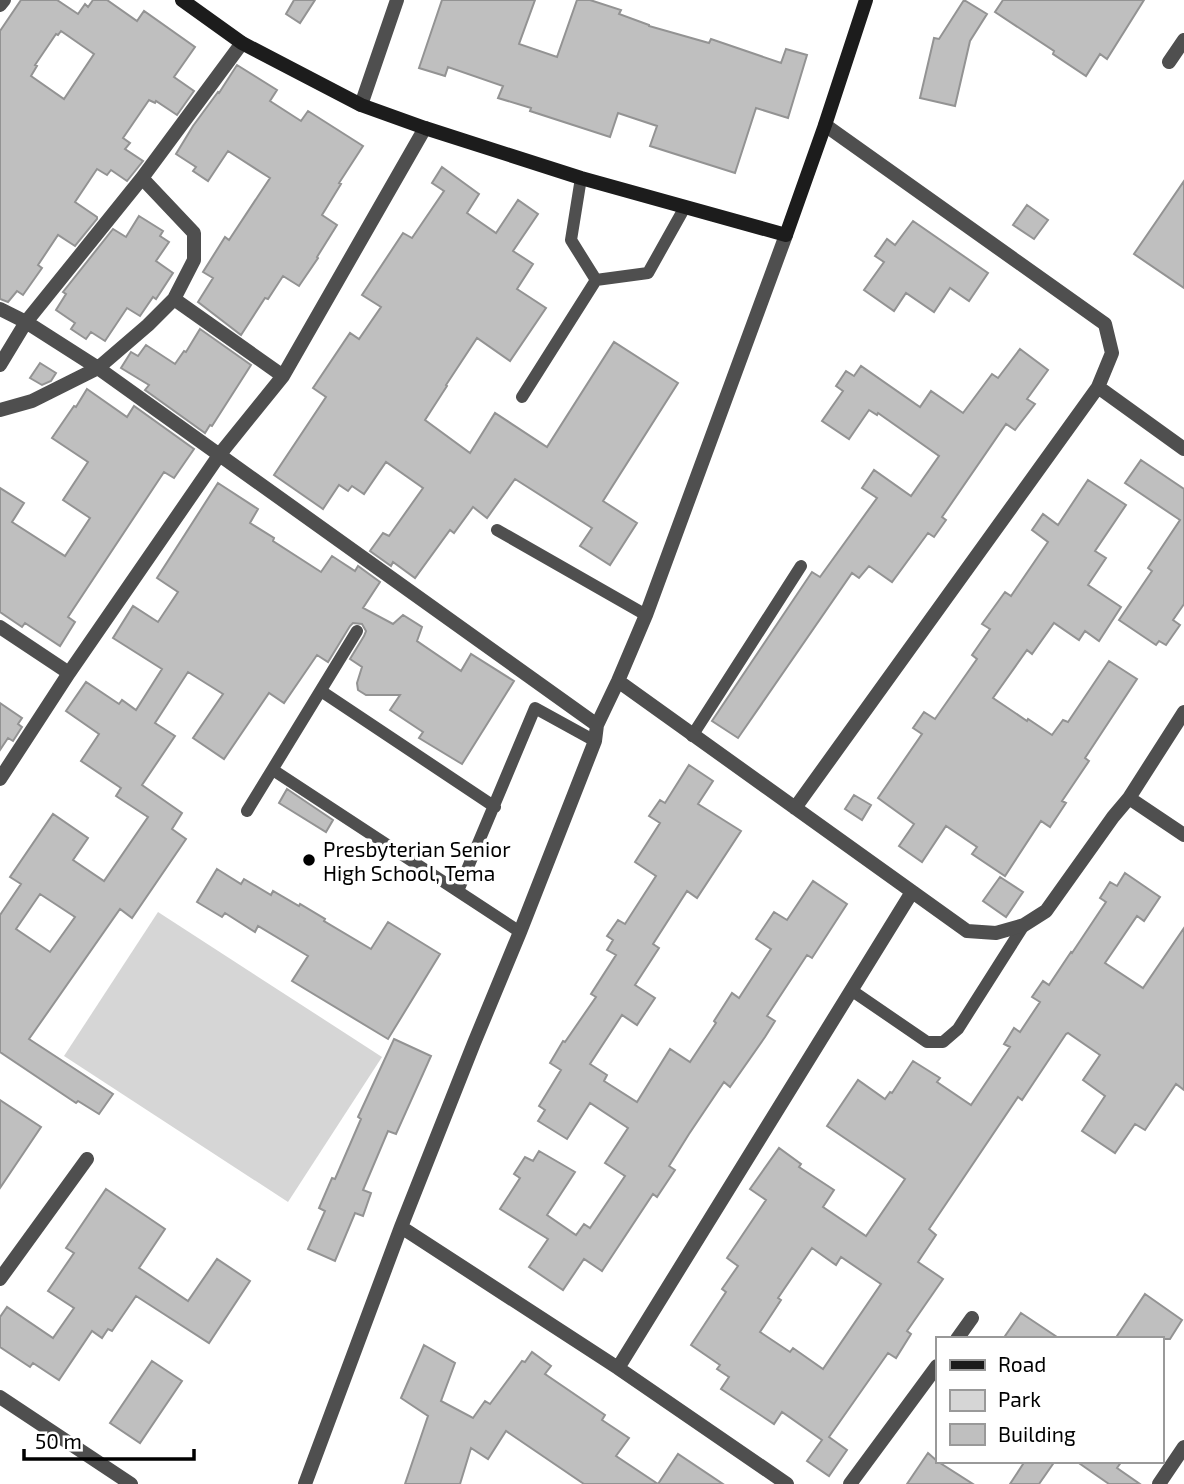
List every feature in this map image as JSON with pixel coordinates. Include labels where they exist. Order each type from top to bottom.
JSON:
[{"type":"street","points":[[0,5],[4,0]]},
{"type":"street","points":[[183,0],[242,43],[361,105],[580,178],[786,236]]},
{"type":"street","points":[[361,105],[397,0]]},
{"type":"street","points":[[305,1484],[401,1227],[594,741],[597,725],[646,615],[786,236],[866,0]]},
{"type":"street","points":[[1169,62],[1184,40]]},
{"type":"street","points":[[0,365],[26,322],[142,178],[242,43]]},
{"type":"street","points":[[795,808],[1098,387],[1112,353],[1105,324],[825,125]]},
{"type":"street","points":[[0,779],[69,673],[220,454],[283,376],[425,128]]},
{"type":"street","points":[[0,410],[32,401],[98,368],[148,326],[174,299],[194,260],[194,233],[142,178]]},
{"type":"street","points":[[174,299],[283,376]]},
{"type":"street","points":[[0,309],[26,322],[98,368],[597,725]]},
{"type":"street","points":[[1098,387],[1184,449]]},
{"type":"street","points":[[0,627],[69,673]]},
{"type":"street","points":[[618,681],[967,931],[996,933],[1024,925],[1046,911],[1112,817],[1129,798],[1184,712]]},
{"type":"street","points":[[1129,798],[1184,835]]},
{"type":"street","points":[[618,1368],[912,892]]},
{"type":"street","points":[[0,1279],[87,1159]]},
{"type":"street","points":[[401,1227],[618,1368],[787,1484]]},
{"type":"street","points":[[958,1337],[972,1318]]},
{"type":"street","points":[[850,1484],[936,1367]]},
{"type":"street","points":[[0,1396],[131,1484]]},
{"type":"street","points":[[1159,1484],[1184,1447]]},
{"type":"lane","points":[[580,178],[571,240],[596,280]]},
{"type":"lane","points":[[596,280],[648,273],[685,206]]},
{"type":"lane","points":[[522,397],[596,280]]},
{"type":"lane","points":[[497,530],[646,615]]},
{"type":"lane","points":[[692,736],[801,566]]},
{"type":"lane","points":[[247,811],[357,631]]},
{"type":"lane","points":[[321,691],[495,807]]},
{"type":"lane","points":[[458,891],[536,708],[594,741]]},
{"type":"lane","points":[[272,770],[520,932]]},
{"type":"lane","points":[[851,990],[928,1042],[943,1042],[958,1029],[1024,925]]},
{"type":"green space","points":[[158,912],[382,1057],[288,1202],[64,1056]]},
{"type":"building","points":[[21,0],[57,0],[78,14],[85,4],[88,7],[93,0],[107,0],[137,21],[144,11],[195,47],[174,77],[194,91],[177,115],[156,101],[155,103],[149,100],[123,138],[130,143],[125,149],[143,161],[127,181],[111,170],[107,175],[97,169],[75,202],[97,219],[75,246],[58,235],[38,265],[42,268],[23,295],[17,291],[8,302],[0,299],[0,31]],"holes":[[[61,31],[94,54],[64,99],[31,76],[37,66],[35,65],[56,34]]]},
{"type":"building","points":[[294,0],[315,0],[300,23],[286,14]]},
{"type":"building","points":[[442,0],[535,0],[519,44],[557,57],[577,0],[590,0],[621,10],[619,14],[649,26],[709,43],[711,39],[781,63],[786,49],[807,55],[788,118],[756,108],[735,173],[650,146],[657,126],[618,113],[610,137],[498,98],[503,86],[448,67],[445,76],[419,68]]},
{"type":"building","points":[[964,0],[987,14],[970,41],[955,106],[920,98],[934,38],[939,39]]},
{"type":"building","points":[[1003,0],[1144,0],[1107,59],[1100,54],[1086,76],[995,12]]},
{"type":"building","points":[[237,65],[277,90],[270,101],[301,121],[308,111],[363,146],[322,215],[337,225],[318,258],[299,286],[283,276],[241,335],[198,302],[213,278],[203,272],[225,237],[229,240],[270,178],[228,151],[208,181],[193,171],[196,167],[176,154]]},
{"type":"building","points":[[442,167],[479,194],[467,213],[496,233],[518,200],[538,214],[513,251],[533,264],[517,289],[546,308],[510,361],[477,338],[425,420],[470,453],[495,413],[547,447],[614,342],[678,383],[603,501],[637,523],[610,565],[580,546],[592,528],[515,479],[487,518],[473,507],[454,533],[450,530],[415,578],[393,562],[391,566],[370,551],[383,533],[389,536],[423,488],[386,462],[364,494],[352,486],[348,491],[339,485],[323,509],[274,475],[326,397],[313,388],[350,333],[359,339],[381,307],[362,295],[403,233],[412,238],[444,191],[432,183]]},
{"type":"building","points":[[1184,181],[1184,288],[1134,254]]},
{"type":"building","points":[[1027,205],[1048,220],[1034,239],[1013,225]]},
{"type":"building","points":[[139,216],[163,231],[160,236],[169,242],[156,261],[173,273],[156,299],[153,297],[140,316],[127,308],[105,341],[91,332],[86,339],[71,329],[75,323],[56,310],[66,294],[63,292],[113,229],[126,237]]},
{"type":"building","points":[[913,221],[988,273],[969,301],[950,288],[934,312],[906,293],[894,311],[864,290],[884,262],[875,256],[887,239],[895,245]]},
{"type":"building","points":[[200,329],[251,365],[205,433],[145,390],[149,385],[121,368],[131,352],[138,356],[146,345],[175,364]]},
{"type":"building","points":[[1020,349],[1048,370],[1027,399],[1035,404],[1015,430],[1006,424],[942,517],[946,520],[934,537],[928,533],[892,582],[869,566],[859,578],[852,573],[738,738],[712,721],[812,572],[820,577],[877,498],[862,488],[874,470],[911,496],[939,456],[878,413],[877,415],[869,410],[849,439],[822,421],[843,391],[836,386],[846,371],[854,376],[861,366],[920,407],[931,391],[963,413],[992,374],[998,378]]},
{"type":"building","points":[[40,363],[56,373],[51,381],[42,385],[30,378]]},
{"type":"building","points":[[87,389],[127,417],[134,406],[194,449],[174,478],[164,472],[68,617],[75,622],[60,646],[25,623],[22,627],[0,612],[0,488],[24,503],[12,522],[65,556],[90,518],[63,500],[88,462],[52,438]]},
{"type":"building","points":[[1141,460],[1184,489],[1184,604],[1173,620],[1180,625],[1166,645],[1159,641],[1156,645],[1119,620],[1152,571],[1148,568],[1180,520],[1125,483]]},
{"type":"building","points":[[1088,480],[1126,505],[1095,551],[1106,558],[1088,585],[1121,607],[1099,641],[1085,631],[1079,640],[1054,623],[1032,654],[1027,650],[993,698],[1052,735],[1063,720],[1068,722],[1109,661],[1137,679],[1085,758],[1089,761],[1062,801],[1066,803],[1050,827],[1041,821],[1005,876],[972,854],[977,847],[946,826],[922,862],[899,846],[914,824],[878,798],[922,734],[913,728],[924,712],[935,719],[977,659],[972,655],[990,629],[982,624],[1005,592],[1011,596],[1048,542],[1032,530],[1043,514],[1058,525]]},
{"type":"building","points":[[218,483],[258,509],[250,523],[321,572],[332,556],[355,571],[358,566],[380,582],[363,608],[393,624],[403,615],[422,627],[417,641],[461,671],[471,654],[514,681],[462,764],[419,738],[423,732],[390,710],[400,695],[366,695],[358,690],[357,683],[362,667],[350,659],[366,631],[362,624],[353,623],[328,662],[317,655],[284,703],[269,693],[224,759],[193,738],[223,694],[188,672],[155,723],[175,736],[142,785],[182,813],[172,829],[186,839],[132,918],[120,909],[29,1039],[113,1094],[99,1114],[78,1101],[76,1103],[0,1052],[0,915],[21,884],[10,877],[53,814],[88,838],[73,860],[104,881],[148,817],[116,796],[121,788],[81,761],[99,734],[66,711],[86,682],[119,704],[122,700],[136,710],[162,669],[113,638],[133,606],[158,622],[178,592],[157,578]],"holes":[[[40,894],[75,917],[50,952],[16,929]]]},
{"type":"building","points":[[0,703],[22,718],[18,724],[22,727],[13,741],[8,738],[0,750]]},
{"type":"building","points":[[689,765],[713,781],[698,804],[741,831],[697,898],[687,891],[653,944],[659,948],[635,985],[655,998],[637,1025],[622,1015],[590,1064],[607,1075],[604,1081],[637,1102],[670,1049],[690,1062],[732,993],[739,998],[771,949],[756,939],[774,912],[787,920],[813,881],[847,904],[812,958],[807,955],[767,1016],[775,1021],[765,1037],[730,1087],[724,1082],[689,1134],[669,1166],[675,1170],[657,1197],[653,1194],[602,1271],[584,1259],[563,1290],[529,1267],[548,1239],[500,1209],[520,1178],[514,1174],[525,1157],[533,1161],[539,1151],[575,1172],[547,1215],[576,1235],[584,1224],[590,1228],[625,1176],[605,1163],[628,1128],[590,1103],[567,1139],[538,1121],[545,1110],[539,1106],[561,1070],[550,1063],[596,997],[591,994],[616,955],[607,950],[613,940],[607,936],[618,920],[625,924],[656,876],[635,862],[660,823],[649,816],[660,800],[665,803]]},
{"type":"building","points":[[287,789],[333,820],[326,832],[279,803]]},
{"type":"building","points":[[854,795],[871,805],[862,820],[845,809]]},
{"type":"building","points":[[217,869],[241,884],[244,879],[271,895],[273,891],[299,906],[300,904],[371,949],[388,922],[440,954],[388,1039],[292,981],[308,956],[258,926],[255,932],[225,913],[222,917],[197,902]]},
{"type":"building","points":[[1125,873],[1160,897],[1144,921],[1137,916],[1105,963],[1143,988],[1184,928],[1184,1090],[1176,1084],[1145,1130],[1135,1124],[1115,1153],[1082,1131],[1105,1096],[1083,1080],[1100,1055],[1066,1034],[1022,1100],[1018,1097],[929,1229],[936,1235],[918,1262],[943,1279],[907,1331],[911,1334],[896,1358],[888,1353],[829,1437],[847,1450],[829,1476],[807,1461],[822,1440],[782,1412],[774,1424],[721,1389],[729,1377],[717,1369],[720,1365],[691,1345],[726,1292],[722,1289],[738,1266],[727,1258],[766,1200],[750,1189],[779,1148],[801,1164],[799,1167],[834,1190],[823,1207],[866,1236],[905,1179],[827,1126],[858,1080],[885,1099],[913,1061],[940,1078],[937,1082],[971,1105],[1010,1047],[1004,1044],[1014,1028],[1020,1032],[1040,1002],[1032,997],[1043,981],[1049,985],[1072,953],[1106,902],[1100,898],[1110,882],[1117,886]],"holes":[[[812,1248],[836,1265],[841,1257],[881,1284],[823,1369],[793,1348],[790,1352],[760,1332],[781,1300],[778,1298]]]},
{"type":"building","points":[[1000,877],[1023,892],[1006,917],[983,901]]},
{"type":"building","points":[[394,1039],[431,1056],[396,1134],[388,1131],[363,1190],[371,1193],[363,1216],[355,1213],[335,1261],[308,1249],[325,1211],[319,1208],[332,1178],[335,1179],[361,1119],[358,1117]]},
{"type":"building","points":[[0,1100],[41,1127],[0,1188]]},
{"type":"building","points":[[106,1189],[165,1229],[139,1268],[188,1301],[217,1259],[250,1281],[209,1343],[136,1296],[112,1331],[108,1329],[102,1338],[92,1331],[59,1380],[33,1363],[30,1367],[0,1347],[0,1317],[7,1307],[53,1338],[74,1308],[48,1291],[74,1253],[66,1248]]},
{"type":"building","points":[[1145,1294],[1182,1320],[1170,1339],[1116,1337]]},
{"type":"building","points":[[1021,1313],[1057,1337],[1004,1337]]},
{"type":"building","points":[[424,1345],[455,1363],[441,1401],[473,1418],[485,1401],[490,1404],[522,1361],[525,1362],[532,1352],[551,1366],[545,1374],[605,1415],[602,1420],[629,1438],[616,1456],[658,1484],[584,1484],[506,1431],[488,1459],[471,1448],[460,1484],[405,1484],[428,1416],[401,1398]]},
{"type":"building","points":[[152,1361],[182,1381],[140,1443],[110,1423]]},
{"type":"building","points":[[928,1453],[936,1463],[973,1484],[907,1484]]},
{"type":"building","points":[[678,1454],[723,1484],[658,1484]]},
{"type":"building","points":[[1024,1463],[1054,1463],[1039,1484],[1010,1484]]},
{"type":"building","points":[[1079,1463],[1121,1463],[1117,1468],[1140,1484],[1109,1484]]},
{"type":"place","name":"Presbyterian Senior High School, Tema","points":[[309,860]]}]
